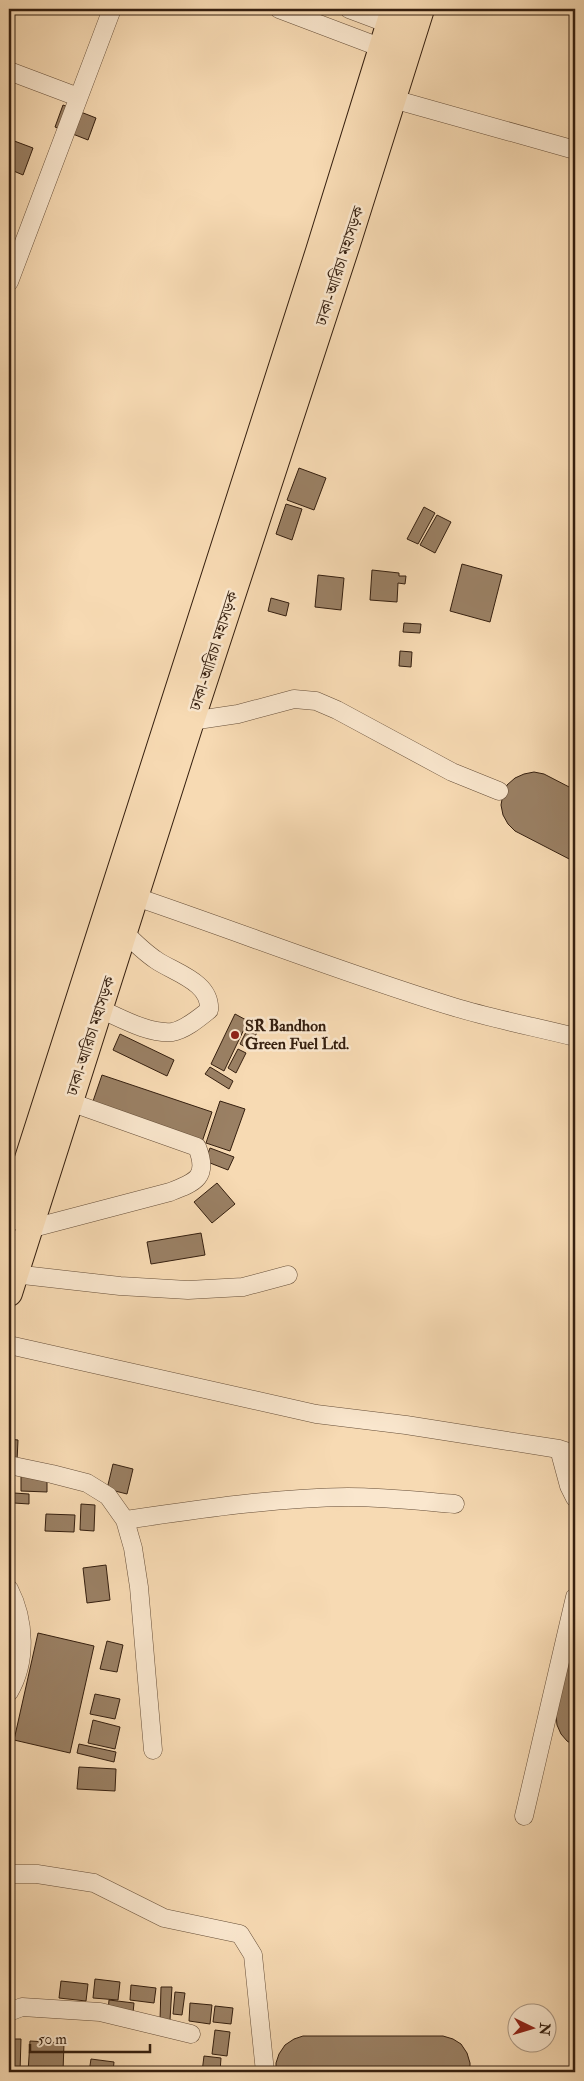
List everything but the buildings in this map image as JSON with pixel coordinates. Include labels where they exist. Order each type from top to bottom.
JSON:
[{"type":"highway","name":"ঢাকা-আরিচা মহাসড়ক","points":[[19,1224],[70,1102],[421,9]]},
{"type":"highway","name":"ঢাকা-আরিচা মহাসড়ক","points":[[12,1283],[19,1224],[120,873],[388,27]]},
{"type":"street","points":[[9,282],[112,9]]},
{"type":"street","points":[[279,9],[388,27]]},
{"type":"street","points":[[349,9],[388,27]]},
{"type":"street","points":[[9,71],[78,98]]},
{"type":"street","points":[[393,99],[575,150]]},
{"type":"street","points":[[191,721],[238,714],[294,699],[316,701],[337,710],[452,772],[499,791]]},
{"type":"street","points":[[136,896],[235,930],[308,959],[455,1007],[575,1037]]},
{"type":"street","points":[[100,1009],[144,1027],[172,1032],[196,1021],[209,1010],[208,998],[197,984],[150,956],[124,932]]},
{"type":"street","points":[[19,1224],[170,1192],[188,1185],[200,1176],[203,1162],[197,1147],[70,1102]]},
{"type":"street","points":[[12,1283],[188,1290],[242,1286],[288,1275]]},
{"type":"street","points":[[9,1345],[316,1414],[406,1424],[567,1451],[569,1486],[575,1498]]},
{"type":"street","points":[[9,1465],[88,1483],[108,1496],[125,1520],[133,1548],[139,1587],[153,1750]]},
{"type":"street","points":[[125,1520],[257,1502],[305,1499],[390,1498],[455,1504]]},
{"type":"street","points":[[9,1589],[18,1612],[21,1653],[17,1677],[9,1692]]},
{"type":"street","points":[[524,1816],[575,1597]]},
{"type":"street","points":[[9,1874],[37,1874],[94,1883],[164,1918],[240,1934],[253,1955],[265,2072]]},
{"type":"street","points":[[9,2012],[22,2006],[100,2012],[192,2034]]},
{"type":"place","name":"SR Bandhon Green Fuel Ltd.","points":[[235,1035]]}]
